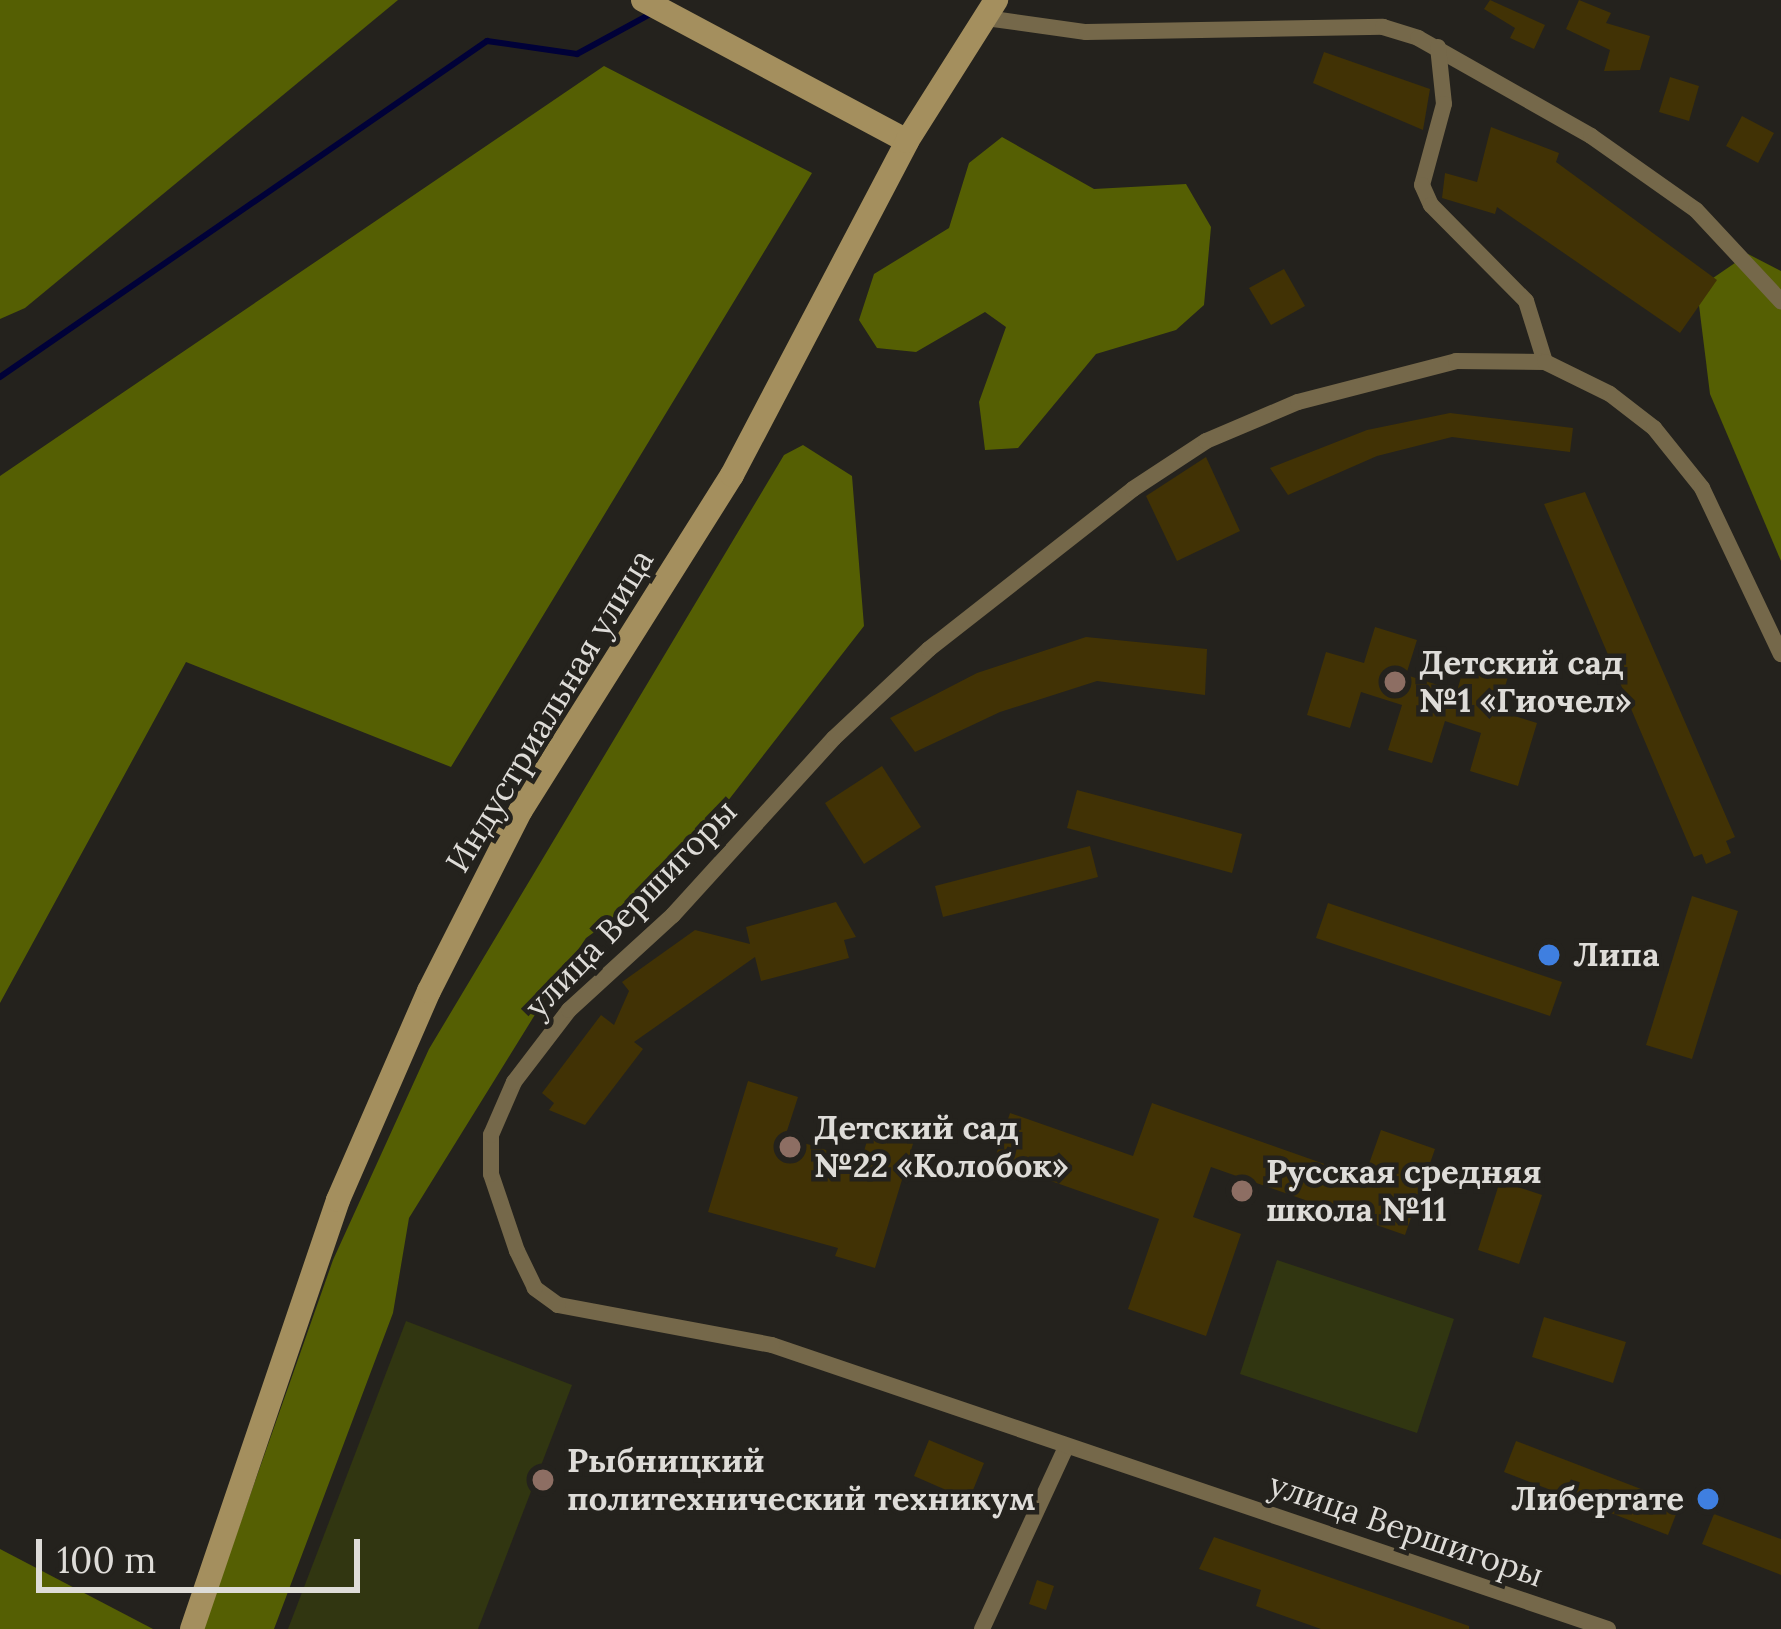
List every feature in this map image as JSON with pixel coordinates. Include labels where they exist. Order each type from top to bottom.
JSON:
[{"type":"main road","points":[[644,1],[907,141]]},
{"type":"main road","name":"Индустриальная улица","points":[[192,1629],[338,1200],[429,991],[521,810],[732,475],[907,141],[991,9]]},
{"type":"street","points":[[991,9],[1086,32],[1383,27],[1438,47],[1696,209],[1781,301]]},
{"type":"street","points":[[1438,47],[1444,104],[1422,185],[1431,205],[1526,301],[1544,362]]},
{"type":"street","name":"улица Вершигоры","points":[[1608,1629],[772,1345],[558,1305],[535,1288],[491,1174],[501,1105],[568,1010],[673,915],[834,738],[929,649],[1133,489],[1206,441],[1337,390],[1456,361],[1544,362],[1610,394],[1654,428],[1702,488],[1781,654]]},
{"type":"street","points":[[982,1629],[1066,1447]]},
{"type":"green space","points":[[0,0],[398,0],[25,308],[0,319]]},
{"type":"green space","points":[[604,66],[812,173],[451,767],[186,662],[0,1003],[0,476]]},
{"type":"green space","points":[[1002,137],[1094,189],[1186,184],[1211,227],[1204,305],[1176,330],[1096,354],[1018,448],[985,450],[979,402],[1006,327],[985,312],[916,352],[877,348],[859,320],[874,274],[949,228],[969,163]]},
{"type":"green space","points":[[1748,254],[1781,271],[1781,561],[1710,394],[1697,289]]},
{"type":"green space","points":[[803,445],[852,476],[864,626],[699,838],[639,900],[586,938],[536,1013],[409,1218],[393,1313],[274,1629],[203,1629],[333,1260],[429,1049],[784,455]]},
{"type":"green space","points":[[1277,1260],[1454,1319],[1417,1433],[1240,1374]]},
{"type":"green space","points":[[406,1321],[572,1385],[478,1629],[288,1629]]},
{"type":"green space","points":[[0,1549],[153,1629],[0,1629]]},
{"type":"building","points":[[1490,0],[1545,25],[1534,49],[1510,38],[1515,28],[1484,9]]},
{"type":"building","points":[[1579,0],[1611,13],[1606,23],[1650,36],[1640,70],[1604,71],[1610,50],[1566,29]]},
{"type":"building","points":[[1324,52],[1430,89],[1423,130],[1313,83]]},
{"type":"building","points":[[1670,77],[1699,86],[1689,121],[1659,112]]},
{"type":"building","points":[[1742,116],[1774,133],[1758,163],[1726,146]]},
{"type":"building","points":[[1491,127],[1559,153],[1556,162],[1717,280],[1680,333],[1497,207],[1495,214],[1442,198],[1445,173],[1477,182]]},
{"type":"building","points":[[1284,269],[1305,306],[1271,325],[1249,288]]},
{"type":"building","points":[[1450,413],[1573,428],[1570,452],[1452,437],[1377,456],[1288,495],[1270,468],[1367,430]]},
{"type":"building","points":[[1206,457],[1240,531],[1177,561],[1146,496]]},
{"type":"building","points":[[1585,492],[1735,837],[1726,841],[1731,853],[1706,864],[1702,854],[1694,857],[1544,504]]},
{"type":"building","points":[[1375,627],[1417,640],[1406,675],[1457,691],[1466,660],[1509,673],[1498,711],[1537,723],[1518,786],[1470,771],[1481,733],[1445,721],[1432,763],[1388,750],[1402,705],[1361,692],[1350,728],[1307,715],[1326,652],[1364,663]]},
{"type":"building","points":[[1086,637],[1207,649],[1205,695],[1097,681],[1000,712],[915,752],[890,718],[977,673]]},
{"type":"building","points":[[882,766],[921,827],[864,864],[825,803]]},
{"type":"building","points":[[1077,790],[1242,834],[1232,873],[1067,828]]},
{"type":"building","points":[[1090,846],[1098,877],[943,917],[935,886]]},
{"type":"building","points":[[1692,896],[1738,911],[1692,1059],[1646,1045]]},
{"type":"building","points":[[836,902],[856,937],[844,940],[849,958],[761,981],[755,957],[634,1042],[643,1049],[585,1125],[549,1110],[554,1103],[542,1093],[601,1015],[614,1025],[629,991],[622,982],[695,930],[750,944],[746,927]]},
{"type":"building","points":[[1328,903],[1562,982],[1550,1016],[1316,938]]},
{"type":"building","points":[[748,1081],[798,1097],[785,1137],[861,1161],[873,1121],[916,1134],[875,1268],[835,1256],[838,1248],[708,1212]]},
{"type":"building","points":[[1152,1103],[1364,1178],[1381,1130],[1435,1149],[1405,1235],[1211,1167],[1193,1217],[1241,1234],[1206,1336],[1128,1309],[1159,1219],[994,1161],[1010,1113],[1133,1156]]},
{"type":"building","points":[[1500,1181],[1542,1195],[1519,1264],[1478,1250]]},
{"type":"building","points":[[1544,1317],[1626,1342],[1613,1383],[1532,1357]]},
{"type":"building","points":[[929,1440],[984,1463],[969,1500],[914,1476]]},
{"type":"building","points":[[1516,1441],[1680,1504],[1668,1535],[1504,1472]]},
{"type":"building","points":[[1714,1514],[1781,1539],[1781,1575],[1702,1544]]},
{"type":"building","points":[[1214,1537],[1469,1629],[1321,1629],[1256,1606],[1261,1590],[1199,1569]]},
{"type":"building","points":[[1037,1580],[1054,1586],[1046,1610],[1029,1604]]},
{"type":"waterway","points":[[0,377],[487,41],[577,54],[654,12]]},
{"type":"place","name":"Детский сад №1 «Гиочел»","points":[[1395,682]]},
{"type":"place","name":"Липа","points":[[1549,955]]},
{"type":"place","name":"Детский сад №22 «Колобок»","points":[[790,1147]]},
{"type":"place","name":"Русская средняя школа №11","points":[[1242,1191]]},
{"type":"place","name":"Рыбницкий политехнический техникум","points":[[543,1480]]},
{"type":"place","name":"Либертате","points":[[1708,1499]]}]
